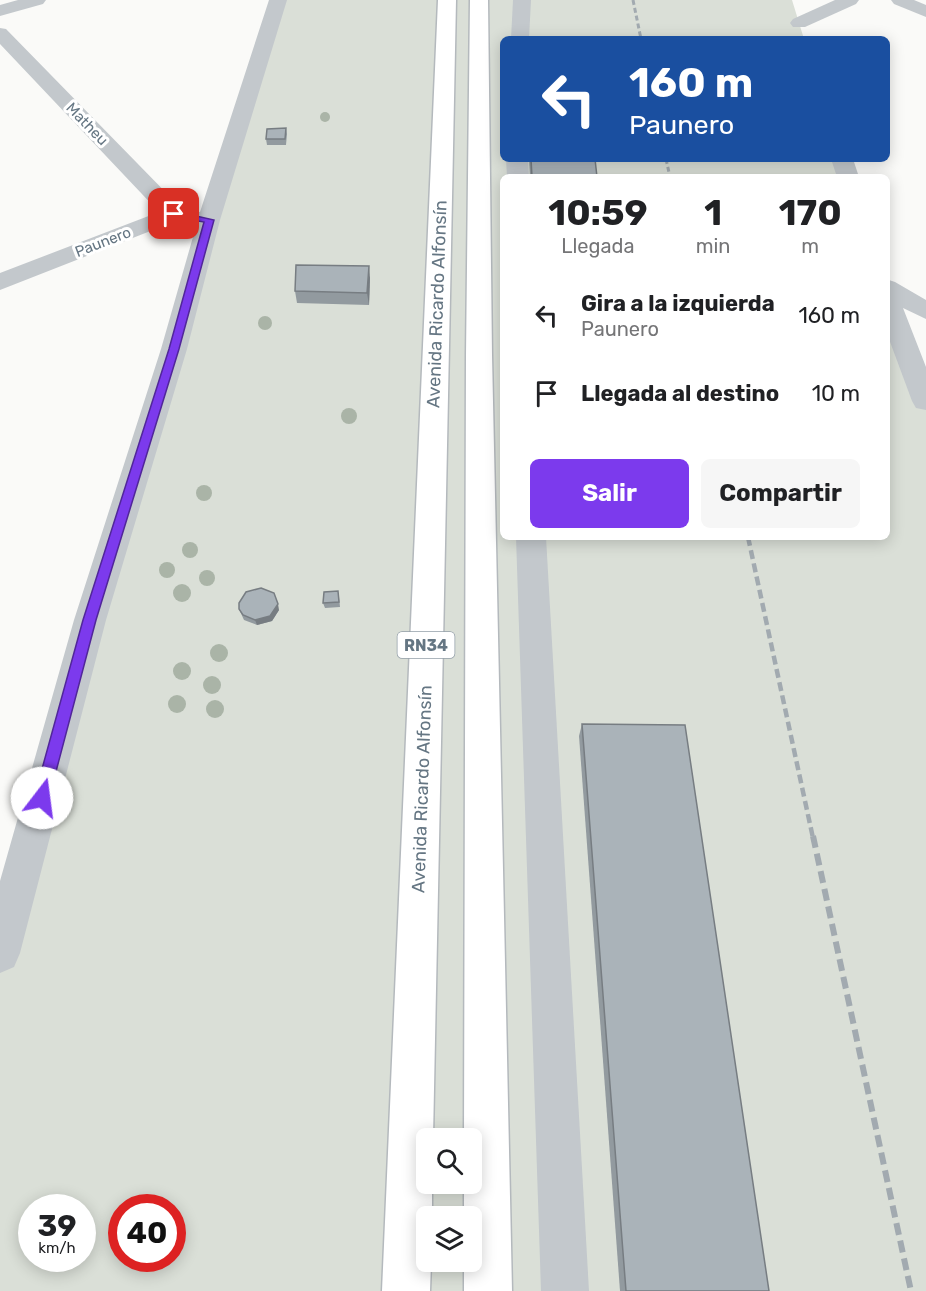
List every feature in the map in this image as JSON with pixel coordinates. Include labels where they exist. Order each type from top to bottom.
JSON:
[{"type":"highway","name":"Avenida Ricardo Alfonsín","points":[[406,1291],[447,0]]},
{"type":"highway","points":[[479,0],[479,376],[488,1291]]},
{"type":"street","points":[[0,11],[37,0]]},
{"type":"street","points":[[0,953],[90,620],[174,349],[209,220],[278,0]]},
{"type":"street","points":[[520,36],[522,0]]},
{"type":"street","points":[[799,24],[850,0]]},
{"type":"street","points":[[900,0],[926,12]]},
{"type":"street","name":"Matheu","points":[[0,33],[174,214]]},
{"type":"street","points":[[174,214],[209,220]]},
{"type":"street","name":"Paunero","points":[[0,282],[174,214]]},
{"type":"street","points":[[890,272],[926,294]]},
{"type":"street","points":[[890,289],[926,311]]},
{"type":"street","points":[[890,307],[926,401]]},
{"type":"street","points":[[531,540],[565,1291]]},
{"type":"shaded area","points":[[278,0],[792,0],[803,36],[500,36],[500,162],[843,162],[847,174],[500,174],[500,540],[890,540],[890,305],[926,401],[926,1291],[0,1291],[0,953]]},
{"type":"building","points":[[286,128],[285,139],[266,139],[267,129]]},
{"type":"building","points":[[531,162],[595,162],[597,174],[532,174]]},
{"type":"building","points":[[296,265],[369,266],[367,293],[295,291]]},
{"type":"building","points":[[261,588],[274,593],[278,604],[270,616],[255,620],[243,615],[239,609],[239,603],[246,592]]},
{"type":"building","points":[[338,591],[339,602],[323,603],[324,592]]},
{"type":"building","points":[[582,724],[685,725],[769,1291],[626,1291]]},
{"type":"railway","points":[[633,0],[640,36]]},
{"type":"railway","points":[[667,162],[669,174]]},
{"type":"railway","points":[[749,540],[813,838]]},
{"type":"railway","points":[[813,836],[911,1291]]},
{"type":"route","points":[[42,798],[90,620],[174,349],[209,220],[174,214]]}]
